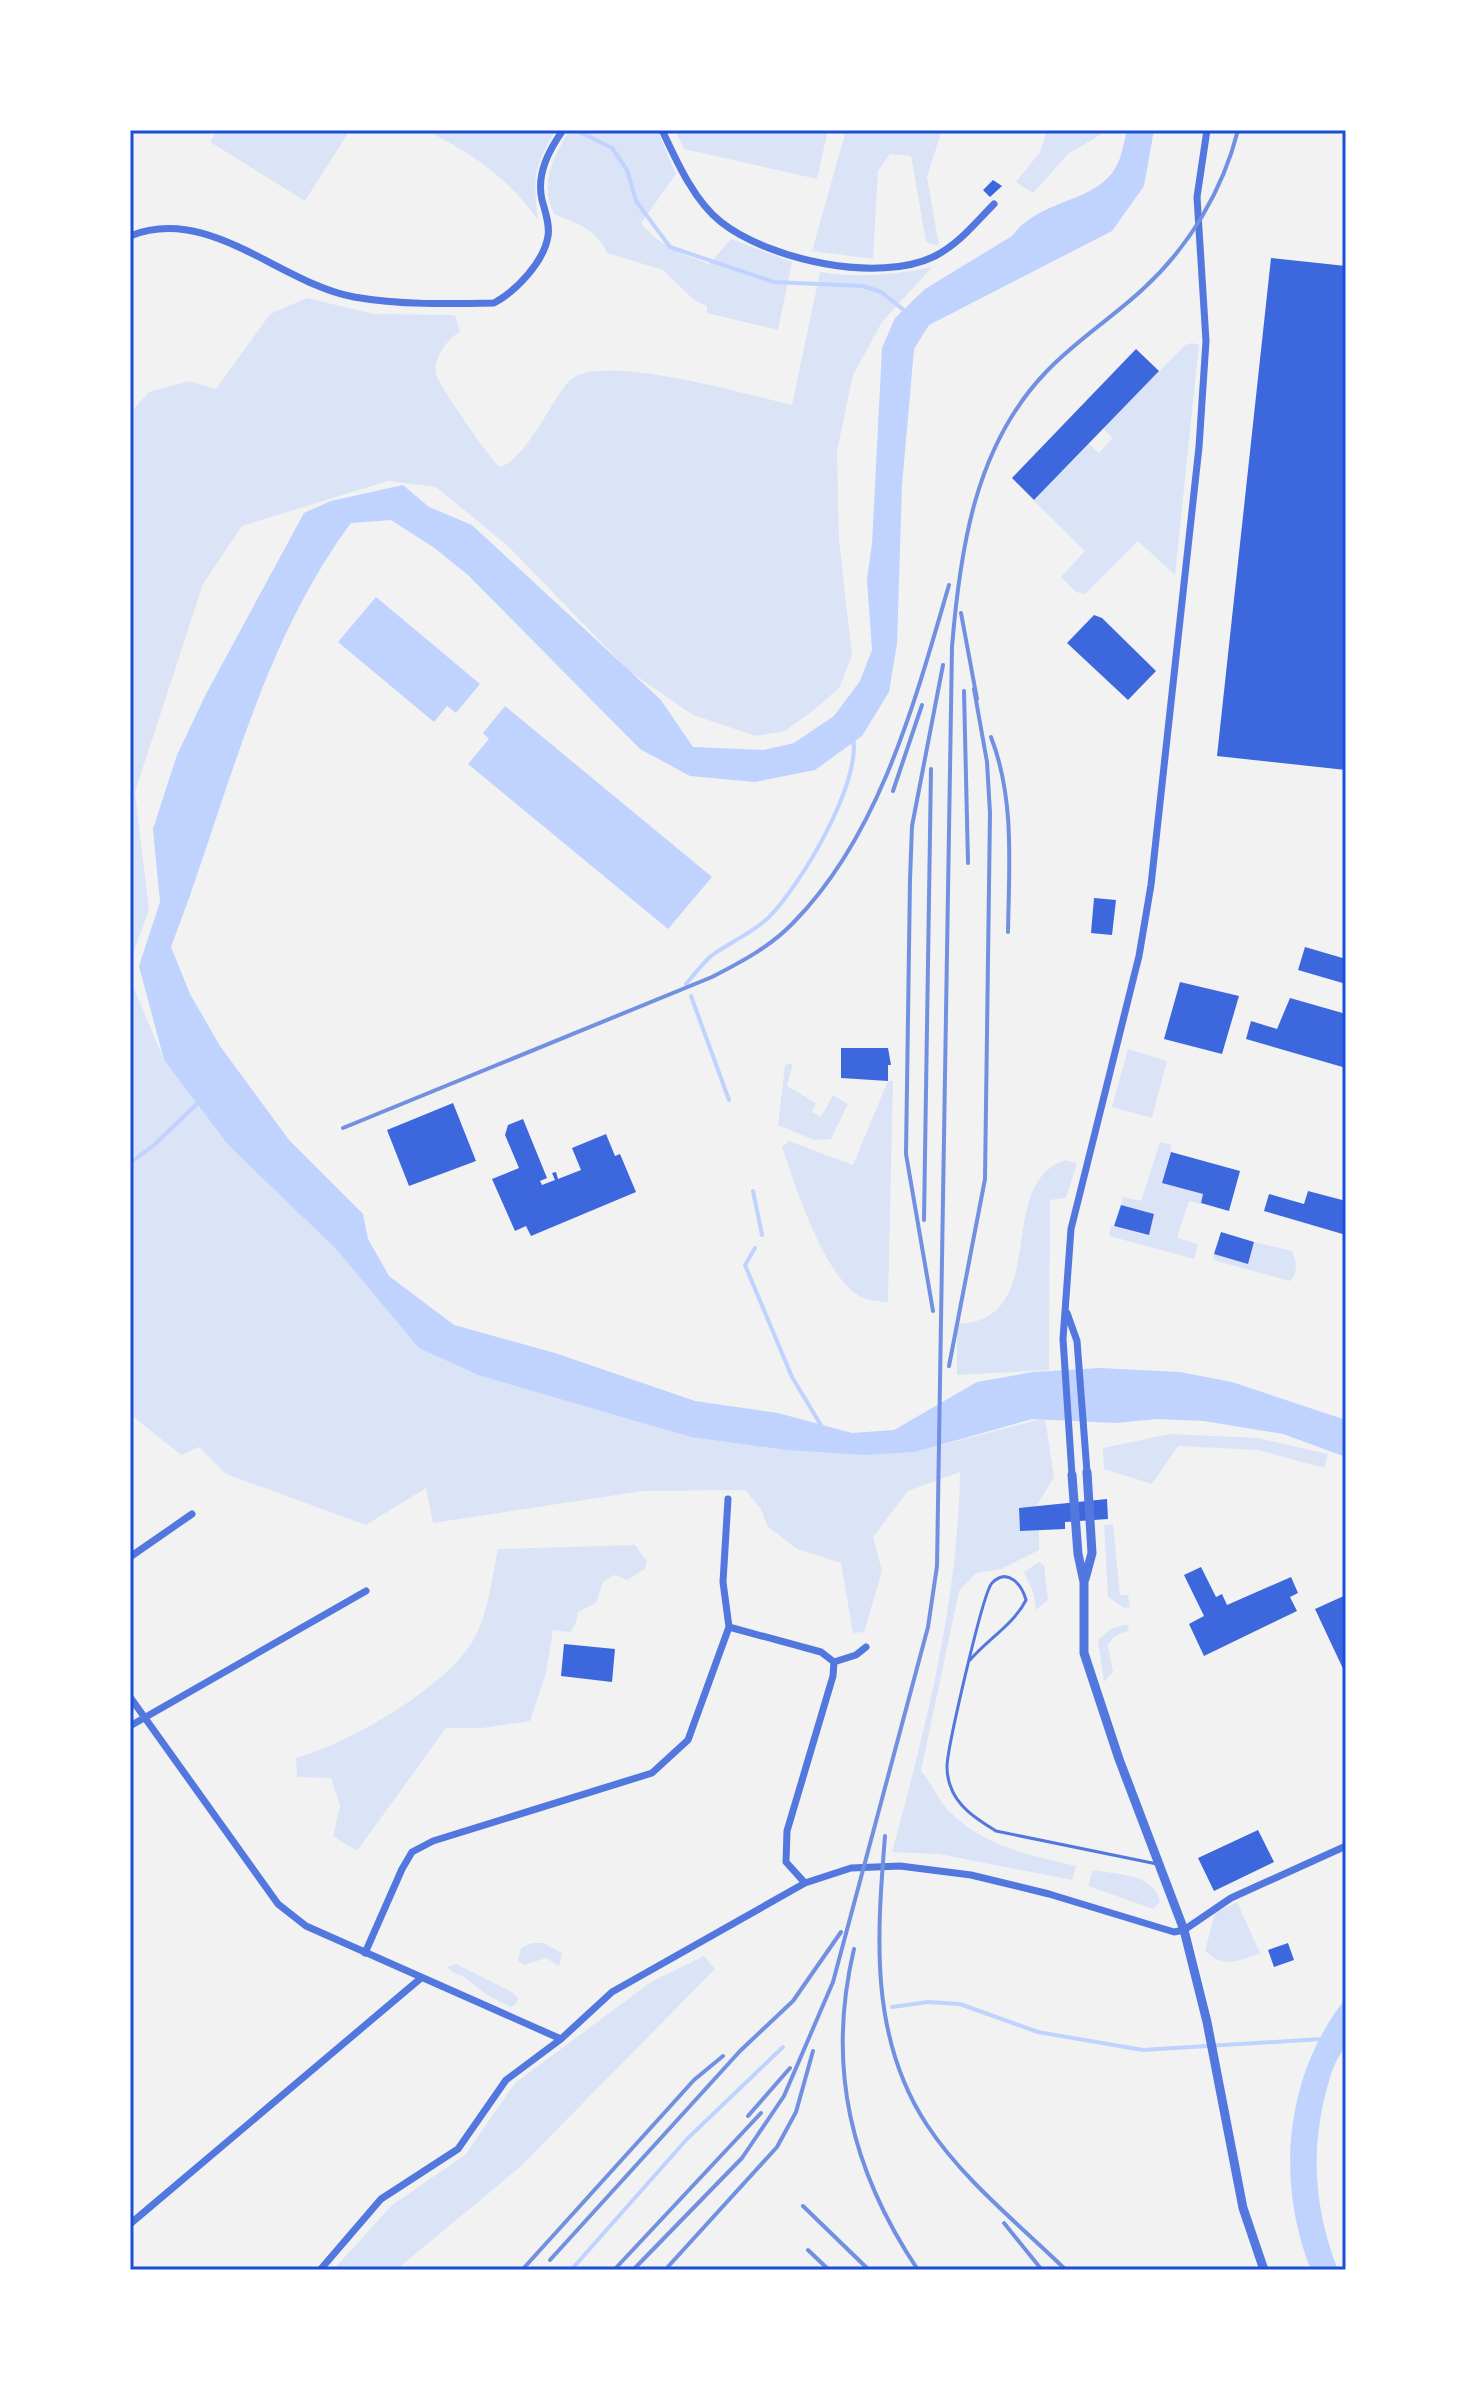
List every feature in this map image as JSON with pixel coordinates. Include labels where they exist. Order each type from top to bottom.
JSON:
[{"type":"street","points":[[130,236],[170,227],[208,234],[327,290],[355,297],[494,303],[515,287],[546,244],[549,234],[541,192],[542,173],[563,130]]},
{"type":"street","points":[[662,130],[694,189],[719,221],[762,244],[851,268],[889,268],[934,257],[955,244],[994,204]]},
{"type":"street","points":[[1207,130],[1197,225],[1205,357],[1159,818],[1139,956],[1071,1229],[1063,1339],[1078,1554],[1084,1582],[1084,1653],[1119,1759],[1184,1930],[1207,2022],[1243,2208],[1264,2270]]},
{"type":"street","points":[[1067,1311],[1077,1341],[1087,1472],[1092,1553],[1084,1582]]},
{"type":"street","points":[[365,1953],[412,1852],[433,1841],[652,1773],[670,1760],[688,1740],[729,1627],[723,1582],[728,1499]]},
{"type":"street","points":[[130,1557],[192,1514]]},
{"type":"street","points":[[130,1726],[146,1720],[366,1591]]},
{"type":"street","points":[[729,1627],[821,1652],[834,1662]]},
{"type":"street","points":[[834,1662],[856,1655],[866,1647]]},
{"type":"street","points":[[805,1883],[786,1862],[787,1831],[833,1676],[834,1662]]},
{"type":"street","points":[[130,1697],[278,1904],[306,1926],[561,2039]]},
{"type":"street","points":[[320,2270],[381,2199],[458,2149],[506,2080],[561,2039],[612,1992],[805,1883],[851,1868],[900,1866],[971,1875],[1049,1894],[1160,1930],[1184,1930],[1231,1898],[1346,1846]]},
{"type":"street","points":[[130,2224],[421,1978]]},
{"type":"lane","points":[[970,1660],[990,1636],[1018,1615],[1026,1600],[1022,1586],[1013,1578],[1002,1577],[991,1583],[970,1660],[947,1764],[955,1796],[973,1817],[996,1831],[1161,1865]]},
{"type":"shaded area","points":[[217,130],[350,130],[305,201],[210,142]]},
{"type":"shaded area","points":[[425,130],[556,130],[536,173],[538,220],[502,179],[457,147]]},
{"type":"shaded area","points":[[570,130],[657,130],[676,174],[641,223],[663,243],[709,264],[731,239],[792,262],[778,330],[707,313],[707,306],[694,300],[663,270],[607,253],[592,233],[554,214],[548,192],[550,170]]},
{"type":"shaded area","points":[[675,130],[828,130],[817,179],[684,149]]},
{"type":"shaded area","points":[[846,130],[942,130],[927,177],[939,246],[926,242],[911,156],[890,154],[878,171],[873,259],[812,251]]},
{"type":"shaded area","points":[[1047,130],[1108,130],[1068,154],[1033,193],[1016,182],[1040,152]]},
{"type":"shaded area","points":[[932,267],[882,322],[853,375],[837,451],[839,540],[852,656],[839,688],[814,710],[785,731],[756,736],[693,715],[629,671],[508,546],[436,487],[388,481],[242,526],[203,584],[135,792],[149,910],[130,961],[130,413],[149,392],[189,381],[216,389],[270,314],[307,298],[374,314],[455,315],[460,332],[442,350],[436,374],[466,422],[500,467],[529,441],[569,381],[585,373],[610,370],[676,378],[792,405],[820,272],[876,275]]},
{"type":"shaded area","points":[[1185,345],[1199,345],[1175,575],[1138,541],[1085,594],[1076,592],[1061,577],[1085,551],[1034,501],[1089,444],[1099,453],[1113,438],[1103,428]]},
{"type":"shaded area","points":[[130,979],[164,1060],[229,1146],[337,1250],[420,1348],[478,1375],[866,1455],[915,1452],[1045,1418],[1054,1477],[1036,1507],[1019,1508],[1020,1531],[1039,1530],[1039,1550],[1001,1569],[976,1573],[959,1591],[921,1771],[946,1808],[964,1824],[1009,1848],[1076,1866],[1072,1880],[939,1854],[892,1852],[928,1711],[947,1616],[960,1472],[908,1491],[873,1537],[882,1571],[864,1632],[853,1633],[841,1563],[797,1549],[767,1526],[761,1509],[745,1490],[643,1491],[433,1523],[426,1488],[366,1525],[226,1474],[199,1447],[181,1455],[130,1414]]},
{"type":"shaded area","points":[[1128,1049],[1167,1061],[1152,1118],[1112,1107]]},
{"type":"shaded area","points":[[793,1063],[787,1086],[816,1103],[812,1112],[821,1117],[833,1095],[848,1104],[831,1139],[814,1140],[778,1125],[785,1065]]},
{"type":"shaded area","points":[[888,1081],[893,1081],[888,1302],[863,1298],[836,1273],[813,1230],[782,1147],[789,1141],[853,1165]]},
{"type":"shaded area","points":[[1160,1142],[1172,1145],[1162,1183],[1203,1194],[1201,1204],[1189,1201],[1177,1238],[1198,1244],[1194,1259],[1109,1236],[1111,1226],[1149,1235],[1154,1214],[1121,1205],[1123,1197],[1141,1201]]},
{"type":"shaded area","points":[[1065,1160],[1077,1163],[1066,1198],[1050,1200],[1049,1370],[957,1375],[957,1324],[986,1317],[1005,1300],[1015,1277],[1031,1196],[1043,1174]]},
{"type":"shaded area","points":[[1254,1242],[1292,1251],[1296,1267],[1290,1281],[1213,1260],[1214,1254],[1248,1263]]},
{"type":"shaded area","points":[[1170,1434],[1258,1438],[1328,1454],[1324,1468],[1258,1450],[1178,1446],[1152,1484],[1104,1469],[1103,1448]]},
{"type":"shaded area","points":[[1113,1524],[1120,1595],[1128,1595],[1130,1607],[1124,1608],[1108,1597],[1104,1525]]},
{"type":"shaded area","points":[[635,1545],[647,1561],[645,1569],[627,1580],[614,1575],[603,1582],[596,1603],[578,1612],[570,1632],[553,1630],[546,1673],[530,1721],[482,1728],[446,1728],[357,1851],[333,1836],[340,1806],[331,1778],[297,1777],[296,1758],[370,1726],[446,1672],[465,1652],[477,1633],[487,1603],[498,1549]]},
{"type":"shaded area","points":[[1039,1562],[1044,1565],[1048,1600],[1036,1610],[1034,1594],[1024,1572]]},
{"type":"shaded area","points":[[1128,1625],[1129,1630],[1114,1637],[1108,1645],[1113,1672],[1104,1682],[1098,1640],[1111,1629]]},
{"type":"shaded area","points":[[1093,1870],[1143,1880],[1151,1885],[1160,1902],[1153,1909],[1088,1886]]},
{"type":"shaded area","points":[[1237,1902],[1260,1953],[1225,1962],[1205,1951],[1215,1913]]},
{"type":"shaded area","points":[[532,1943],[543,1943],[562,1953],[559,1966],[546,1958],[524,1965],[518,1961],[521,1948]]},
{"type":"shaded area","points":[[704,1956],[715,1969],[519,2168],[396,2270],[333,2270],[392,2205],[465,2155],[515,2083],[651,1982]]},
{"type":"shaded area","points":[[456,1964],[512,1992],[518,1998],[515,2005],[511,2007],[494,1998],[447,1967]]},
{"type":"water","points":[[1127,130],[1154,130],[1144,186],[1112,231],[929,325],[914,349],[902,485],[897,644],[889,692],[862,736],[815,770],[755,782],[690,776],[640,749],[469,576],[436,549],[391,520],[351,523],[319,571],[268,674],[171,947],[190,994],[220,1046],[289,1140],[363,1214],[368,1239],[389,1276],[454,1325],[555,1353],[695,1401],[778,1413],[852,1433],[894,1430],[977,1382],[1033,1372],[1100,1368],[1180,1372],[1232,1382],[1346,1420],[1346,1457],[1283,1434],[1204,1421],[1157,1419],[1116,1423],[1032,1419],[915,1452],[866,1455],[787,1450],[691,1437],[478,1375],[419,1348],[337,1250],[229,1146],[164,1060],[139,966],[160,902],[153,829],[177,755],[206,694],[304,513],[331,501],[403,485],[429,507],[472,525],[661,700],[693,747],[764,750],[794,743],[834,716],[860,681],[872,650],[867,579],[872,544],[882,348],[895,318],[925,289],[1012,236],[1037,214],[1095,188],[1107,179],[1118,163]]},
{"type":"water","points":[[376,597],[480,684],[456,713],[447,706],[434,722],[338,642]]},
{"type":"water","points":[[505,706],[712,877],[668,929],[468,764],[489,739],[483,733]]},
{"type":"water","points":[[1346,1998],[1346,2047],[1331,2073],[1326,2092],[1317,2160],[1324,2226],[1338,2270],[1311,2270],[1293,2201],[1290,2165],[1292,2129],[1310,2060]]},
{"type":"building","points":[[993,180],[1002,186],[990,197],[983,190]]},
{"type":"building","points":[[1271,258],[1346,266],[1346,770],[1217,756]]},
{"type":"building","points":[[1136,349],[1159,371],[1034,500],[1012,478]]},
{"type":"building","points":[[1094,615],[1102,618],[1156,671],[1128,700],[1067,643]]},
{"type":"building","points":[[1094,898],[1116,900],[1112,935],[1091,933]]},
{"type":"building","points":[[1305,947],[1346,959],[1346,984],[1298,970]]},
{"type":"building","points":[[1180,982],[1239,996],[1222,1054],[1164,1039]]},
{"type":"building","points":[[1290,998],[1346,1014],[1346,1068],[1246,1039],[1251,1021],[1277,1029]]},
{"type":"building","points":[[841,1048],[888,1048],[891,1065],[888,1065],[888,1081],[841,1078]]},
{"type":"building","points":[[453,1103],[476,1161],[409,1186],[387,1130]]},
{"type":"building","points":[[523,1119],[547,1178],[540,1181],[542,1185],[555,1180],[552,1173],[556,1172],[558,1179],[581,1170],[572,1148],[606,1134],[615,1156],[620,1154],[636,1192],[531,1236],[526,1226],[515,1231],[492,1179],[519,1168],[505,1135],[508,1125]]},
{"type":"building","points":[[1171,1152],[1240,1171],[1229,1211],[1201,1203],[1203,1194],[1162,1183]]},
{"type":"building","points":[[1308,1191],[1346,1201],[1346,1235],[1264,1211],[1269,1194],[1304,1204]]},
{"type":"building","points":[[1121,1205],[1154,1214],[1149,1235],[1114,1226]]},
{"type":"building","points":[[1221,1232],[1254,1242],[1248,1264],[1214,1254]]},
{"type":"building","points":[[1107,1499],[1108,1519],[1065,1522],[1065,1529],[1020,1531],[1019,1508]]},
{"type":"building","points":[[1201,1567],[1216,1597],[1222,1594],[1227,1605],[1291,1577],[1298,1593],[1290,1597],[1297,1611],[1204,1656],[1189,1624],[1204,1616],[1184,1575]]},
{"type":"building","points":[[1346,1595],[1346,1675],[1315,1609]]},
{"type":"building","points":[[564,1644],[615,1649],[612,1682],[561,1676]]},
{"type":"building","points":[[1258,1830],[1274,1862],[1214,1891],[1198,1858]]},
{"type":"building","points":[[1288,1943],[1294,1960],[1274,1967],[1268,1950]]},
{"type":"waterway","points":[[576,130],[612,148],[627,170],[636,201],[670,247],[774,282],[863,286],[881,292],[905,311]]},
{"type":"waterway","points":[[686,984],[711,956],[768,918],[796,883],[838,806],[848,780],[853,738]]},
{"type":"waterway","points":[[691,996],[729,1100]]},
{"type":"waterway","points":[[130,1163],[154,1145],[200,1101]]},
{"type":"waterway","points":[[753,1191],[762,1235]]},
{"type":"waterway","points":[[755,1248],[745,1265],[792,1377],[822,1427]]},
{"type":"waterway","points":[[892,2007],[928,2002],[960,2004],[1038,2032],[1143,2050],[1322,2039]]},
{"type":"waterway","points":[[571,2270],[687,2139],[783,2047]]},
{"type":"railway","points":[[633,2270],[742,2158],[784,2096],[833,1982],[928,1627],[937,1566],[952,647],[960,573],[975,500],[1002,432],[1022,401],[1057,361],[1160,273],[1189,236],[1213,196],[1238,130]]},
{"type":"railway","points":[[343,1128],[712,977],[755,953],[784,932],[823,888],[872,808],[908,720],[949,585]]},
{"type":"railway","points":[[961,613],[977,699]]},
{"type":"railway","points":[[933,1311],[906,1154],[910,880],[912,826],[943,665]]},
{"type":"railway","points":[[949,1366],[985,1179],[990,813],[987,762],[974,689]]},
{"type":"railway","points":[[964,691],[968,863]]},
{"type":"railway","points":[[893,791],[922,705]]},
{"type":"railway","points":[[991,737],[999,760],[1007,809],[1008,932]]},
{"type":"railway","points":[[924,1220],[931,769]]},
{"type":"railway","points":[[885,1836],[879,1948],[881,1985],[895,2057],[908,2091],[927,2125],[957,2164],[1066,2270]]},
{"type":"railway","points":[[550,2260],[740,2051],[793,2001],[841,1932]]},
{"type":"railway","points":[[854,1949],[843,2035],[844,2076],[850,2116],[876,2194],[918,2270]]},
{"type":"railway","points":[[665,2270],[777,2147],[796,2112],[813,2051]]},
{"type":"railway","points":[[522,2270],[694,2080],[723,2056]]},
{"type":"railway","points":[[748,2116],[790,2068]]},
{"type":"railway","points":[[614,2270],[761,2113]]},
{"type":"railway","points":[[803,2206],[869,2270]]},
{"type":"railway","points":[[1004,2223],[1042,2270]]},
{"type":"railway","points":[[808,2250],[829,2270]]}]
